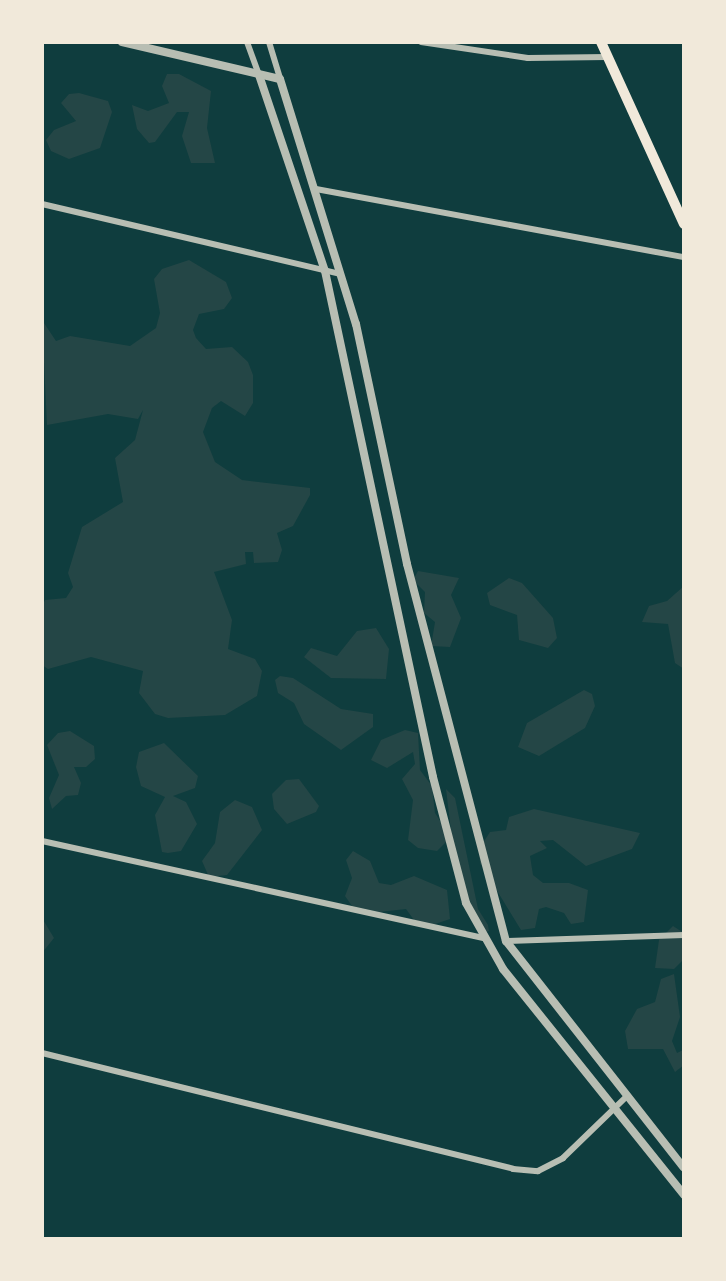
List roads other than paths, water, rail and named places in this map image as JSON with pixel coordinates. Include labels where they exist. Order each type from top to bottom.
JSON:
[{"type":"main road","points":[[601,42],[684,224]]},
{"type":"street","points":[[122,42],[280,79]]},
{"type":"street","points":[[247,42],[325,271],[433,777],[466,903],[484,938],[684,1195]]},
{"type":"street","points":[[269,42],[356,324],[407,564],[506,941],[684,1168]]},
{"type":"street","points":[[421,42],[528,58],[607,57]]},
{"type":"street","points":[[316,189],[684,257]]},
{"type":"street","points":[[42,204],[340,274]]},
{"type":"street","points":[[42,841],[484,938]]},
{"type":"street","points":[[506,941],[684,935]]},
{"type":"street","points":[[42,1053],[513,1169],[538,1171],[563,1158],[627,1096]]}]
